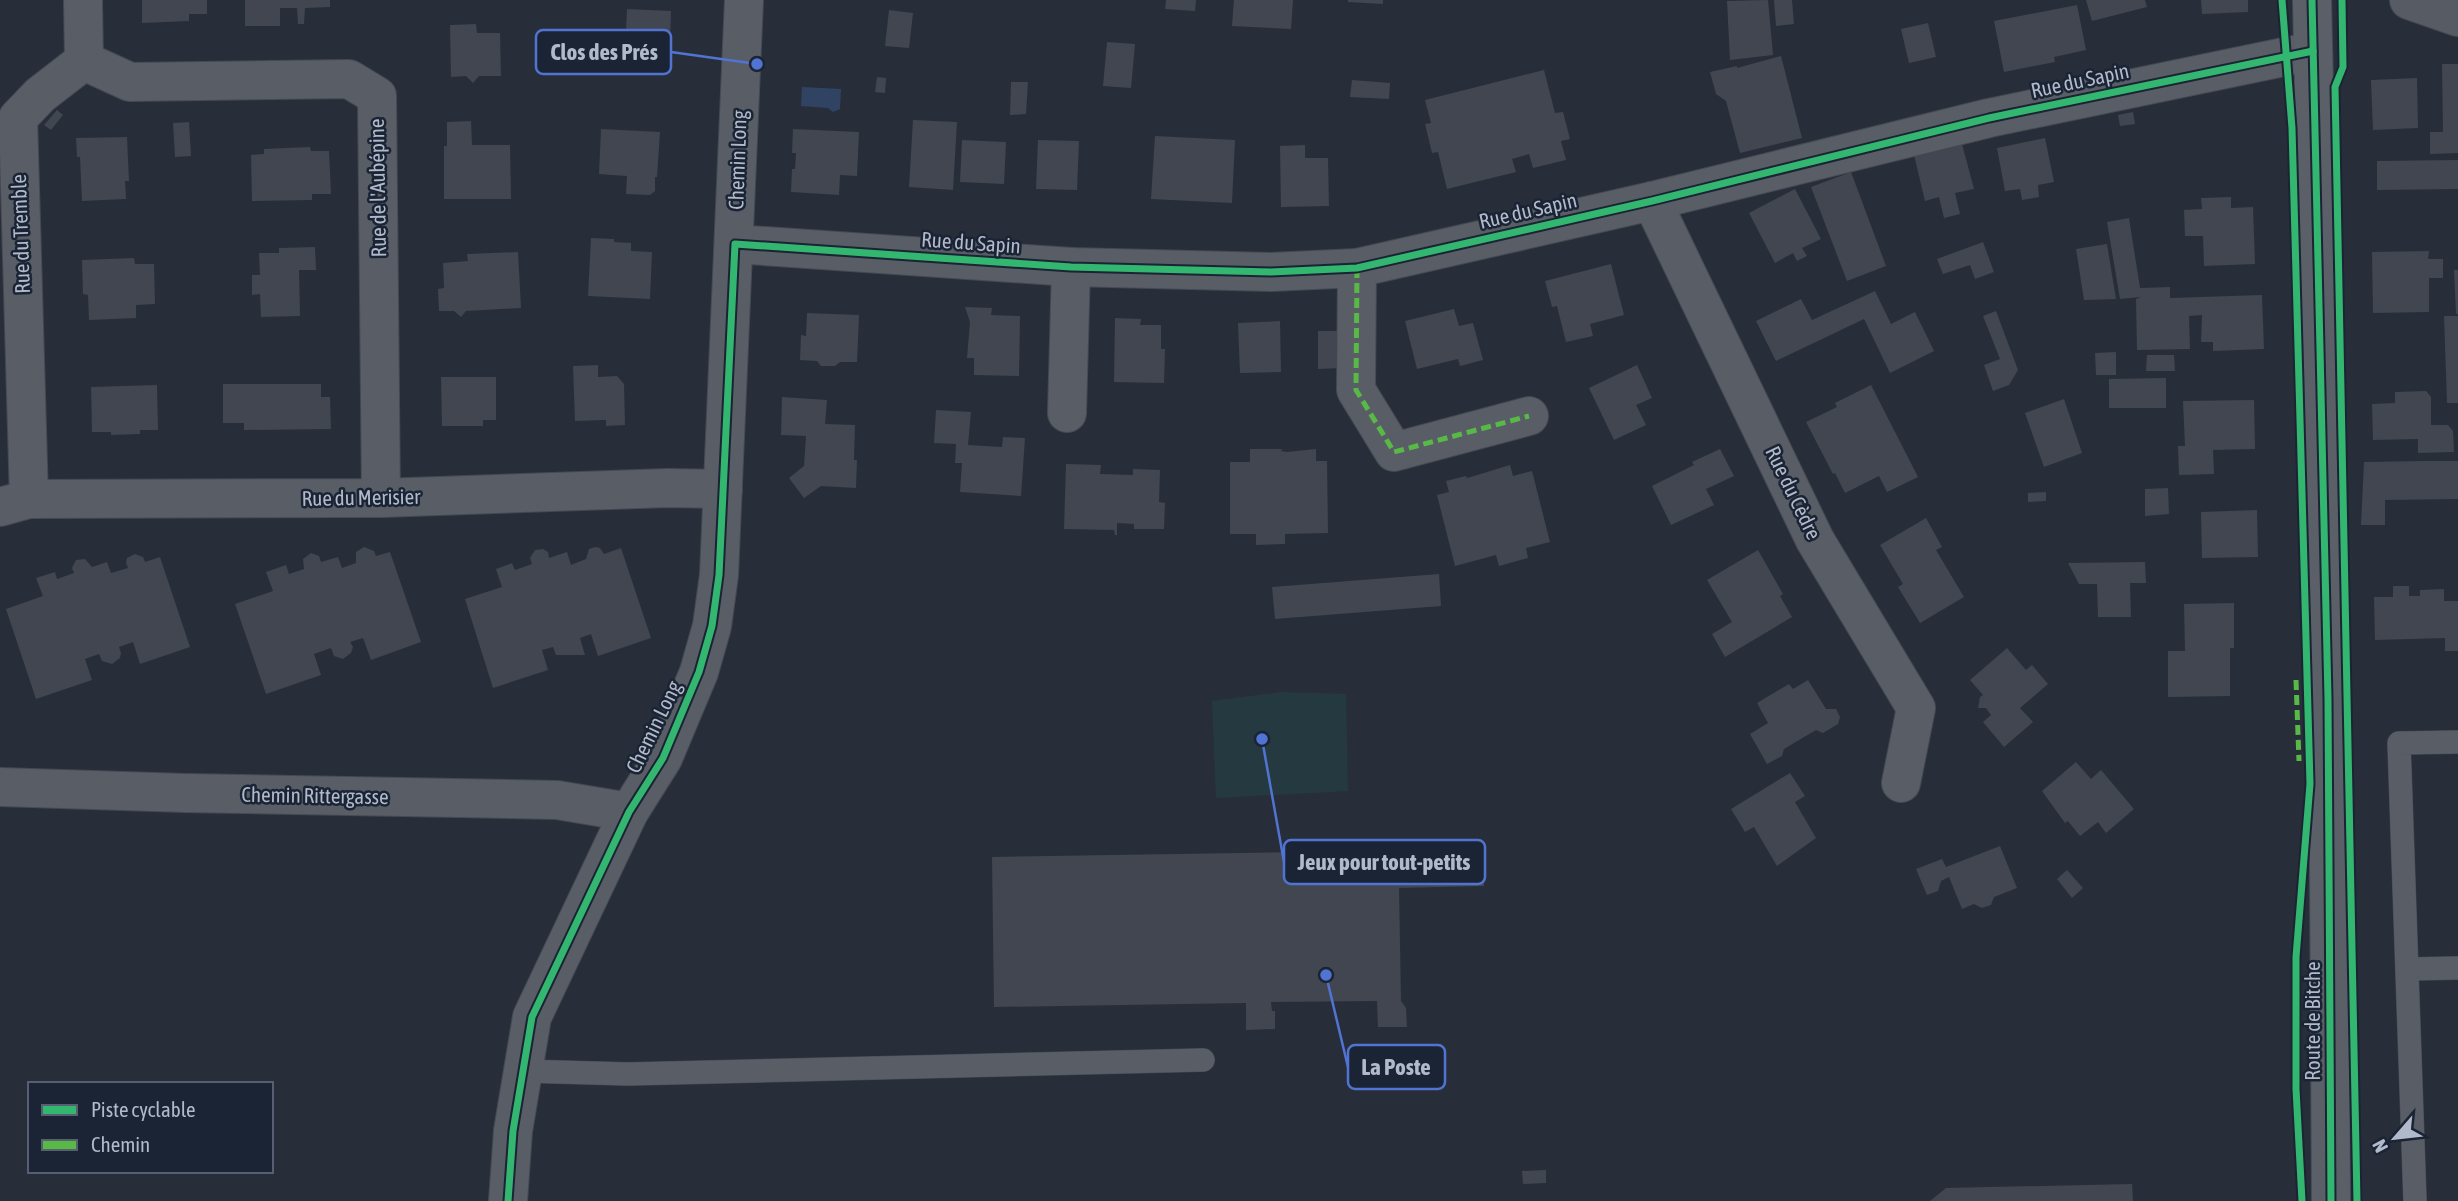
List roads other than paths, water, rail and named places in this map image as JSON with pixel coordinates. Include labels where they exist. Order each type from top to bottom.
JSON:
[{"type":"main road","name":"Route de Bitche","points":[[2312,0],[2329,698],[2331,1201]]},
{"type":"street","points":[[83,0],[84,61]]},
{"type":"street","name":"Chemin Long","points":[[508,1201],[513,1131],[532,1017],[629,813],[663,758],[699,672],[712,626],[719,575],[744,0]]},
{"type":"street","points":[[2409,0],[2458,17]]},
{"type":"street","points":[[2448,0],[2458,7]]},
{"type":"street","name":"Rue du Sapin","points":[[735,244],[1071,267],[1271,272],[1357,268],[1652,201],[1989,118],[2314,51]]},
{"type":"street","name":"Rue de l'Aubépine","points":[[84,61],[131,82],[349,79],[377,96],[381,498]]},
{"type":"street","name":"Rue du Tremble","points":[[14,503],[18,118],[40,95],[84,61]]},
{"type":"street","name":"Rue du Cèdre","points":[[1652,201],[1815,540],[1916,708],[1901,783]]},
{"type":"street","points":[[1067,413],[1071,267]]},
{"type":"street","points":[[1357,268],[1356,390],[1394,452],[1529,416]]},
{"type":"street","name":"Rue du Merisier","points":[[14,503],[381,498],[668,488],[723,489]]},
{"type":"street","name":"Chemin Rittergasse","points":[[0,787],[199,794],[557,800],[629,813]]},
{"type":"lane","points":[[2415,1201],[2399,743],[2458,742]]},
{"type":"lane","points":[[2407,969],[2458,968]]},
{"type":"lane","points":[[523,1071],[642,1073],[1203,1060]]},
{"type":"water","points":[[802,87],[841,89],[840,109],[833,112],[828,108],[801,106]]},
{"type":"place","name":"Clos des Prés","points":[[757,64]]},
{"type":"place","name":"Jeux pour tout-petits","points":[[1262,739]]},
{"type":"place","name":"La Poste","points":[[1326,975]]}]
